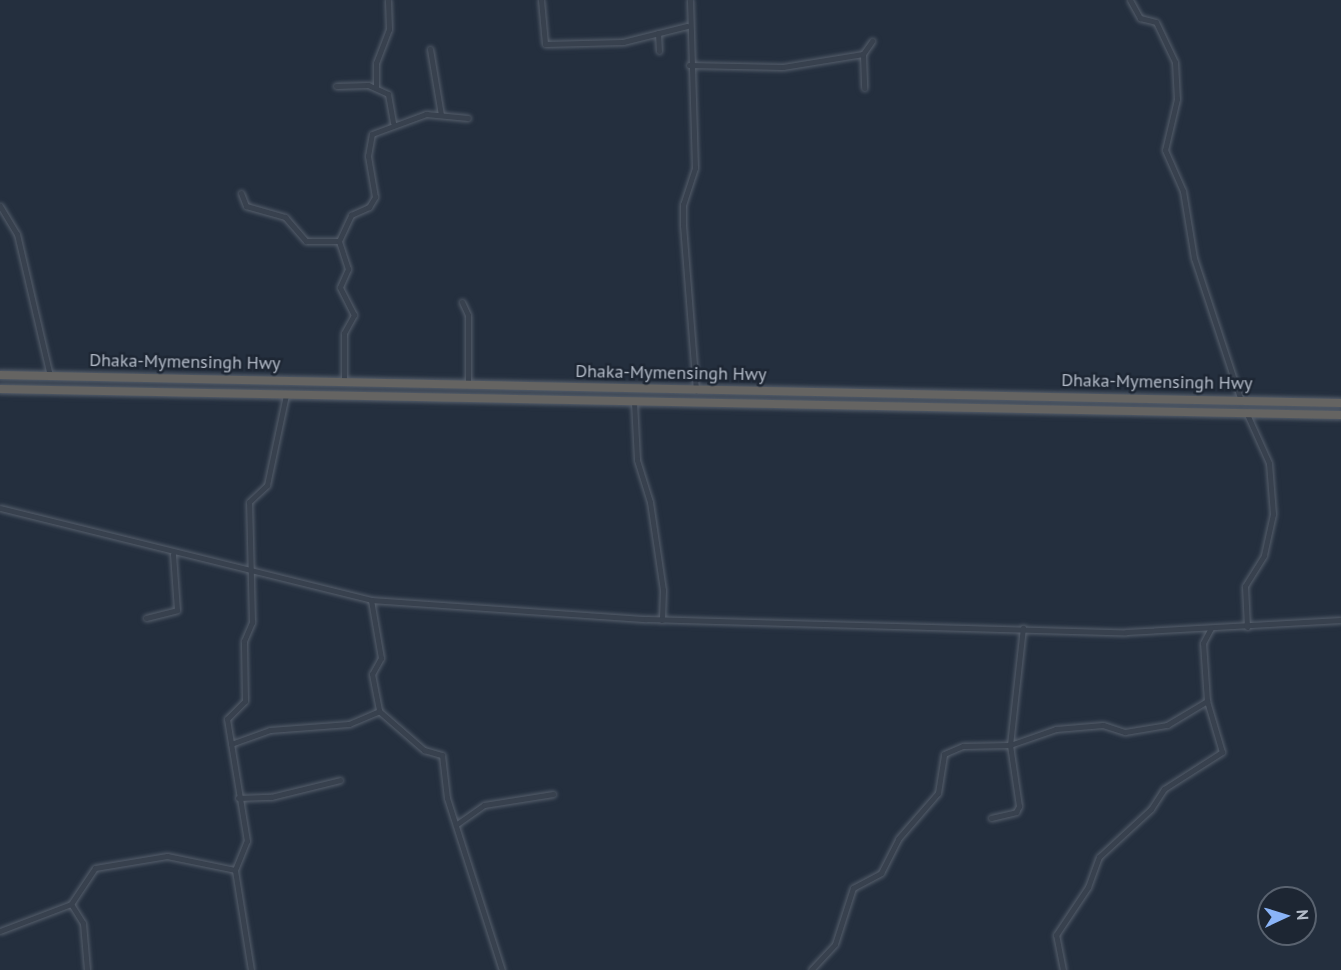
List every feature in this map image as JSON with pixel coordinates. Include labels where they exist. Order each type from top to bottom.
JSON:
[{"type":"highway","name":"Dhaka-Mymensingh Hwy","points":[[0,375],[1341,403]]},
{"type":"highway","name":"Dhaka-Mymensingh Hwy","points":[[0,389],[1341,415]]},
{"type":"street","points":[[376,87],[376,63],[389,28],[388,0]]},
{"type":"street","points":[[541,0],[545,44],[573,47],[589,39],[614,43],[687,26]]},
{"type":"street","points":[[690,0],[687,26],[695,168],[683,204],[683,225],[696,390]]},
{"type":"street","points":[[1130,0],[1140,18],[1156,22],[1175,62],[1177,99],[1165,150],[1183,191],[1194,258],[1241,401]]},
{"type":"street","points":[[658,33],[659,51]]},
{"type":"street","points":[[864,88],[863,54],[872,41]]},
{"type":"street","points":[[430,49],[441,115]]},
{"type":"street","points":[[689,65],[783,67],[863,54]]},
{"type":"street","points":[[336,86],[376,87],[392,98],[393,123]]},
{"type":"street","points":[[344,382],[344,333],[354,315],[340,287],[348,269],[339,241],[351,214],[374,202],[369,146],[376,130],[393,123],[441,115],[468,118]]},
{"type":"street","points":[[241,193],[246,206],[285,217],[306,241],[339,241]]},
{"type":"street","points":[[0,206],[17,234],[50,376]]},
{"type":"street","points":[[462,302],[468,315],[468,385]]},
{"type":"street","points":[[251,970],[235,870],[247,841],[238,798],[227,718],[245,701],[244,641],[252,622],[248,572],[249,502],[267,485],[286,395]]},
{"type":"street","points":[[634,402],[637,460],[650,502],[663,591],[662,620]]},
{"type":"street","points":[[1247,414],[1269,463],[1273,514],[1264,555],[1245,586],[1247,627]]},
{"type":"street","points":[[0,508],[173,555],[371,600],[662,620],[1023,628],[1211,628],[1341,620]]},
{"type":"street","points":[[146,618],[177,610],[173,555]]},
{"type":"street","points":[[371,600],[381,658],[372,674],[379,711],[424,750],[442,755],[456,824],[502,970]]},
{"type":"street","points":[[991,818],[1016,812],[1018,806],[1010,745],[1023,628]]},
{"type":"street","points":[[1063,970],[1056,935],[1088,887],[1099,857],[1151,809],[1164,789],[1222,752],[1207,701],[1203,643],[1211,628]]},
{"type":"street","points":[[811,970],[835,944],[853,888],[881,873],[898,839],[938,793],[944,753],[963,746],[1010,745],[1056,729],[1103,725],[1125,732],[1167,725],[1207,701]]},
{"type":"street","points":[[231,744],[270,730],[349,724],[379,711]]},
{"type":"street","points":[[238,798],[271,797],[340,780]]},
{"type":"street","points":[[456,824],[484,805],[553,794]]},
{"type":"street","points":[[0,931],[71,904],[95,868],[167,856],[235,870]]},
{"type":"street","points":[[71,904],[83,924],[87,970]]}]
